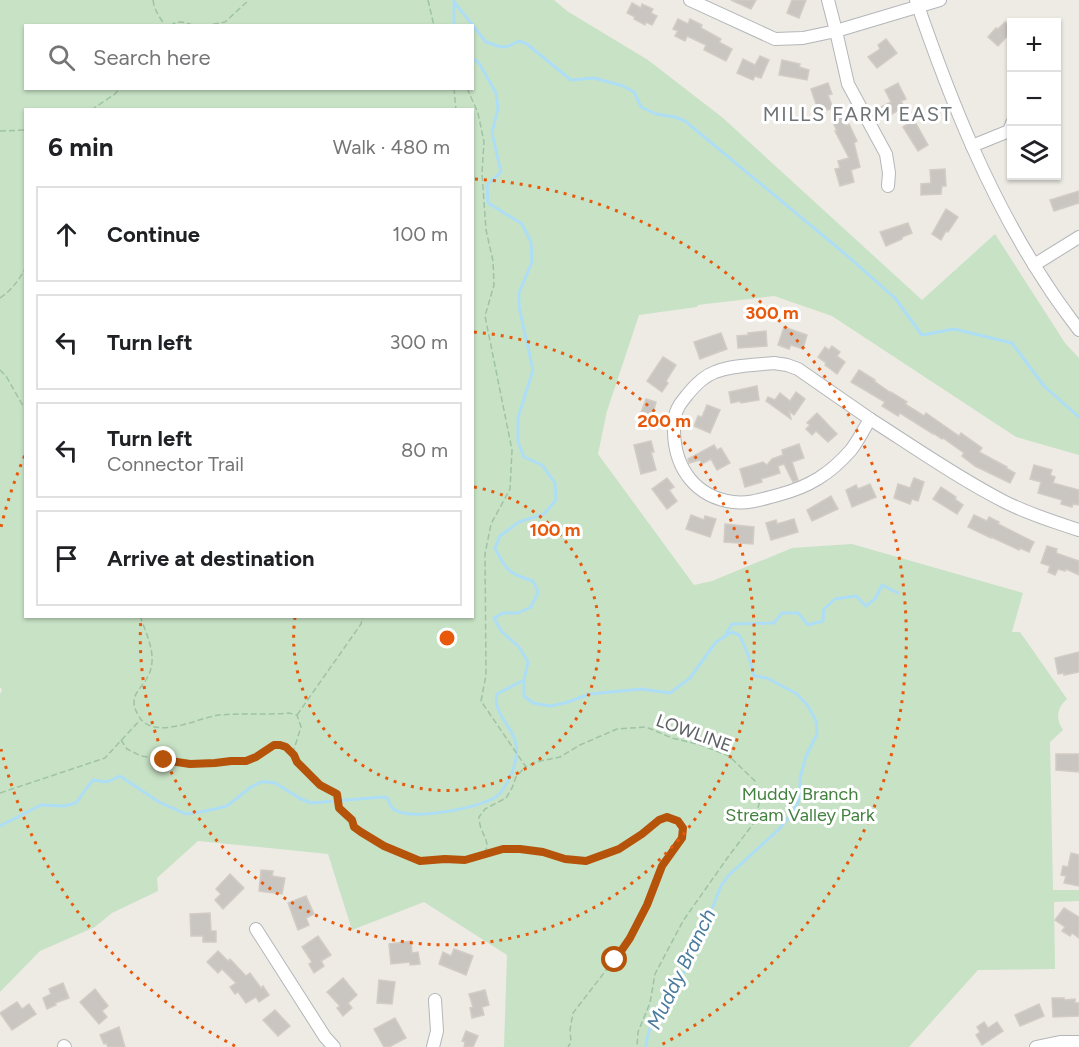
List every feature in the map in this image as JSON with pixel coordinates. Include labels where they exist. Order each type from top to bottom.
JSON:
[{"type":"street","points":[[690,0],[776,39],[803,38],[836,31],[917,4],[940,0]]},
{"type":"street","points":[[828,0],[848,84],[886,154],[889,173],[888,186]]},
{"type":"street","points":[[917,4],[972,146],[996,196],[1034,265],[1079,330]]},
{"type":"street","points":[[972,146],[1007,131]]},
{"type":"street","points":[[1034,265],[1079,237]]},
{"type":"street","points":[[870,419],[852,449],[825,475],[796,490],[750,502],[727,501],[706,493],[684,473],[674,446],[676,413],[695,384],[714,372],[737,366],[774,363],[787,365],[798,369],[870,419],[975,486],[1036,516],[1079,530]]},
{"type":"street","points":[[256,929],[325,1037],[334,1047]]},
{"type":"street","points":[[433,1047],[437,1031],[435,1000]]},
{"type":"street","points":[[1036,1047],[1060,1042],[1079,1042]]},
{"type":"path","points":[[153,0],[153,5],[164,24]]},
{"type":"path","points":[[214,24],[225,22],[249,0]]},
{"type":"path","points":[[428,0],[434,24]]},
{"type":"path","points":[[172,24],[180,21],[190,24]]},
{"type":"path","points":[[94,108],[118,90]]},
{"type":"path","points":[[454,90],[456,108]]},
{"type":"path","points":[[468,90],[478,113],[484,142],[482,173],[486,230],[493,261],[494,285],[485,316],[512,450],[510,489],[491,524],[485,554],[486,675],[481,701],[526,767],[516,777],[506,798],[485,809],[479,818],[480,827],[486,839],[485,852],[488,854]]},
{"type":"path","points":[[0,131],[24,130]]},
{"type":"path","points":[[0,298],[18,281],[24,270]]},
{"type":"path","points":[[0,370],[6,376],[24,408]]},
{"type":"path","points":[[141,618],[152,649],[152,657],[149,675],[134,698],[135,708],[148,726],[156,728],[187,724],[218,715],[289,713],[297,716],[301,727],[294,755]]},
{"type":"path","points":[[297,716],[362,618]]},
{"type":"path","points":[[0,793],[105,758],[141,719]]},
{"type":"path","name":"LOWLINE","points":[[526,767],[536,762],[560,757],[580,745],[617,729],[646,727],[672,738],[701,745],[729,756],[755,781],[760,801],[753,824],[683,921],[655,974],[650,1003],[638,1032],[637,1047]]},
{"type":"path","points":[[121,740],[127,749],[141,756],[190,764],[246,761],[274,745],[286,747],[297,762],[320,785],[337,794],[339,808],[352,820],[354,827],[384,846],[420,861],[465,860],[503,849],[543,852],[565,859],[586,861],[619,849],[659,820],[667,817],[678,821],[683,828],[682,838],[662,866],[647,905],[630,938],[573,1013],[571,1041],[568,1047]]},
{"type":"green space","name":"Muddy Branch Stream Valley Park","points":[[0,0],[554,0],[567,11],[648,60],[723,118],[922,300],[995,234],[1065,343],[1079,358],[1079,455],[1016,437],[832,316],[774,296],[639,315],[607,411],[598,454],[694,585],[712,581],[792,548],[852,544],[1023,593],[1012,632],[1020,632],[1067,699],[1058,713],[1063,730],[1050,742],[1053,890],[1079,890],[1079,901],[1054,902],[1055,969],[978,970],[909,1047],[504,1047],[507,955],[424,902],[352,930],[328,854],[198,841],[157,878],[158,891],[112,913],[95,927],[40,951],[0,992],[0,694],[2,690],[0,687]]},
{"type":"building","points":[[731,0],[756,0],[751,9]]},
{"type":"building","points":[[792,0],[806,0],[799,18],[787,13]]},
{"type":"building","points":[[632,3],[641,8],[642,4],[653,9],[651,13],[657,16],[652,25],[646,22],[645,25],[627,13]]},
{"type":"building","points":[[678,19],[688,24],[690,19],[721,39],[719,42],[732,49],[726,61],[704,50],[706,45],[687,36],[685,41],[675,36],[678,31],[673,29]]},
{"type":"building","points":[[1005,22],[1007,24],[1007,36],[998,46],[988,37],[996,28],[998,29]]},
{"type":"building","points":[[886,39],[897,53],[877,68],[868,57],[880,49],[878,45]]},
{"type":"building","points":[[760,56],[769,60],[761,78],[755,76],[753,80],[737,73],[743,59],[755,65]]},
{"type":"building","points":[[782,60],[800,64],[799,67],[809,70],[807,80],[779,75]]},
{"type":"building","points":[[828,83],[832,94],[828,95],[833,108],[819,113],[811,89]]},
{"type":"building","points":[[898,83],[906,99],[901,101],[904,107],[887,117],[881,107],[891,102],[885,90]]},
{"type":"building","points":[[841,115],[846,126],[849,124],[857,141],[854,143],[860,167],[851,170],[854,182],[840,186],[835,169],[840,168],[838,161],[849,158],[832,120]]},
{"type":"building","points":[[914,120],[928,145],[918,151],[903,127]]},
{"type":"building","points":[[945,169],[946,186],[942,186],[941,194],[921,195],[921,184],[931,183],[930,170]]},
{"type":"building","points":[[1079,191],[1079,203],[1054,211],[1050,200]]},
{"type":"building","points":[[946,209],[958,217],[941,240],[932,234]]},
{"type":"building","points":[[908,223],[912,233],[886,246],[880,232]]},
{"type":"building","points":[[784,327],[807,335],[803,349],[791,345],[789,349],[778,345]]},
{"type":"building","points":[[766,331],[767,346],[738,348],[737,336]]},
{"type":"building","points":[[721,333],[727,349],[700,359],[694,342]]},
{"type":"building","points":[[832,346],[840,352],[837,356],[845,362],[837,374],[818,357],[825,347],[829,350]]},
{"type":"building","points":[[663,357],[676,365],[662,392],[647,381]]},
{"type":"building","points":[[859,370],[907,402],[905,404],[924,416],[926,413],[959,436],[961,433],[982,448],[979,452],[1015,473],[1010,483],[975,466],[962,456],[964,453],[943,438],[900,413],[898,416],[882,406],[885,402],[851,382]]},
{"type":"building","points":[[757,386],[759,400],[731,403],[729,392]]},
{"type":"building","points":[[796,392],[805,399],[794,415],[789,411],[791,419],[766,401],[768,397],[775,400],[780,393],[790,401]]},
{"type":"building","points":[[646,399],[656,402],[649,429],[636,426]]},
{"type":"building","points":[[707,405],[720,410],[710,433],[694,426],[698,416],[702,417]]},
{"type":"building","points":[[817,413],[837,434],[828,442],[816,431],[812,435],[806,429],[810,425],[807,423]]},
{"type":"building","points":[[651,441],[654,452],[651,452],[656,470],[641,474],[634,445]]},
{"type":"building","points":[[799,444],[804,458],[792,462],[798,480],[793,482],[784,464],[778,466],[780,473],[745,487],[740,469],[763,462],[767,465],[772,459],[783,455],[782,450]]},
{"type":"building","points":[[714,445],[717,450],[721,448],[730,463],[717,470],[711,459],[702,464],[700,460],[689,463],[688,459]]},
{"type":"building","points":[[1034,465],[1052,470],[1050,475],[1055,477],[1053,483],[1079,490],[1079,505],[1073,504],[1072,507],[1061,504],[1062,500],[1038,493],[1041,482],[1030,479]]},
{"type":"building","points":[[667,478],[674,487],[669,490],[677,501],[667,509],[652,489]]},
{"type":"building","points":[[914,478],[924,482],[918,501],[912,499],[910,504],[894,498],[898,484],[910,488]]},
{"type":"building","points":[[870,484],[876,497],[852,507],[846,490],[856,485],[858,489]]},
{"type":"building","points":[[941,487],[963,505],[957,514],[933,499]]},
{"type":"building","points":[[831,496],[838,509],[812,521],[807,510]]},
{"type":"building","points":[[691,515],[704,520],[705,516],[716,519],[710,537],[686,529]]},
{"type":"building","points":[[974,515],[987,521],[989,517],[1034,542],[1029,552],[1020,548],[1019,550],[968,527]]},
{"type":"building","points":[[794,519],[798,532],[771,540],[766,523],[776,520],[777,524]]},
{"type":"building","points":[[725,524],[754,527],[753,544],[724,542]]},
{"type":"building","points":[[1047,546],[1057,549],[1056,553],[1079,561],[1079,575],[1066,569],[1065,571],[1058,569],[1055,575],[1048,572],[1050,566],[1041,563]]},
{"type":"building","points":[[1079,652],[1079,672],[1058,674],[1055,658]]},
{"type":"building","points":[[1056,754],[1079,754],[1079,772],[1056,770]]},
{"type":"building","points":[[1071,853],[1079,855],[1079,886],[1064,883],[1066,876],[1061,875],[1063,866],[1068,867]]},
{"type":"building","points":[[261,870],[273,871],[272,876],[285,878],[282,894],[259,891]]},
{"type":"building","points":[[230,874],[244,888],[223,909],[215,900],[221,894],[216,889]]},
{"type":"building","points":[[306,896],[314,914],[306,918],[309,925],[298,930],[288,903]]},
{"type":"building","points":[[1064,908],[1079,917],[1079,938],[1072,933],[1070,936],[1062,931],[1065,927],[1055,920]]},
{"type":"building","points":[[210,913],[211,931],[216,931],[216,942],[203,942],[203,936],[191,936],[190,914]]},
{"type":"building","points":[[318,936],[331,955],[321,961],[324,966],[314,973],[309,964],[312,962],[302,947]]},
{"type":"building","points":[[411,941],[412,953],[418,952],[420,964],[410,965],[410,962],[391,964],[389,944]]},
{"type":"building","points":[[454,949],[473,956],[466,975],[439,964],[443,952],[451,956]]},
{"type":"building","points":[[218,951],[228,961],[230,959],[246,976],[250,973],[269,995],[259,1002],[256,997],[246,1003],[238,992],[235,994],[230,987],[236,983],[222,969],[218,973],[207,962]]},
{"type":"building","points":[[343,978],[357,995],[348,1003],[352,1008],[343,1016],[337,1008],[340,1006],[327,992]]},
{"type":"building","points":[[379,980],[395,982],[392,1004],[377,1003]]},
{"type":"building","points":[[63,983],[69,998],[47,1009],[43,998],[51,994],[49,989]]},
{"type":"building","points":[[95,989],[108,1006],[102,1011],[107,1017],[99,1024],[80,1002]]},
{"type":"building","points":[[485,990],[489,1005],[482,1007],[484,1015],[472,1018],[470,1008],[473,1007],[469,994]]},
{"type":"building","points":[[1052,998],[1075,999],[1075,1003],[1079,1003],[1079,1016],[1053,1017]]},
{"type":"building","points":[[17,1002],[22,1009],[29,1004],[36,1014],[12,1030],[0,1013]]},
{"type":"building","points":[[1039,1004],[1044,1016],[1020,1026],[1015,1015]]},
{"type":"building","points":[[275,1010],[290,1026],[278,1036],[263,1020]]},
{"type":"building","points":[[395,1018],[406,1038],[389,1047],[384,1047],[374,1029]]},
{"type":"building","points":[[984,1022],[988,1028],[997,1022],[1003,1031],[982,1045],[976,1035],[980,1032],[977,1027]]},
{"type":"building","points":[[119,1027],[125,1047],[108,1047],[100,1035]]},
{"type":"building","points":[[466,1031],[478,1036],[473,1047],[464,1047],[465,1042],[462,1041]]},
{"type":"waterway","name":"Muddy Branch","points":[[454,0],[454,24]]},
{"type":"waterway","points":[[455,3],[472,24]]},
{"type":"waterway","points":[[474,27],[486,42],[501,47],[519,41],[527,44],[571,80],[594,78],[623,86],[634,92],[641,107],[656,114],[685,121],[895,298],[922,335],[954,329],[1012,343],[1044,386],[1079,417]]},
{"type":"waterway","name":"Muddy Branch","points":[[474,59],[479,63],[496,93],[498,108],[492,133],[501,172],[487,185],[488,203],[522,224],[531,242],[532,262],[519,293],[519,307],[533,370],[518,418],[518,442],[524,457],[542,465],[555,483],[556,500],[544,514],[519,522],[500,536],[495,548],[502,562],[519,576],[533,581],[538,592],[531,607],[518,613],[503,613],[494,618],[502,632],[519,647],[528,662],[524,680],[524,696],[533,703],[550,706],[590,694],[641,689],[670,693],[690,678],[716,642],[732,632],[739,635],[742,640],[754,676],[767,678],[797,694],[808,706],[816,721],[817,734],[806,756],[800,778],[800,798],[779,829],[728,876],[721,886],[691,958],[656,1015],[646,1047]]},
{"type":"waterway","points":[[725,636],[732,624],[774,623],[782,613],[798,613],[808,625],[823,621],[824,609],[835,599],[856,596],[866,606],[875,599],[882,585],[898,593]]},
{"type":"waterway","points":[[0,826],[41,805],[64,806],[76,803],[93,780],[107,782],[120,776],[159,802],[186,814],[227,806],[261,782],[275,783],[311,803],[383,797],[387,798],[395,810],[415,814],[444,812],[473,806],[497,796],[512,772],[516,757],[516,742],[499,712],[496,700],[497,694],[524,680]]},
{"type":"district","name":"MILLS FARM EAST","points":[[858,114]]},
{"type":"route","points":[[164,760],[190,764],[246,761],[274,745],[286,747],[297,762],[320,785],[337,794],[339,808],[352,820],[354,827],[384,846],[420,861],[465,860],[503,849],[520,849],[586,861],[619,849],[659,820],[667,817],[678,821],[683,828],[682,838],[662,866],[647,905],[630,938],[615,960]]}]
